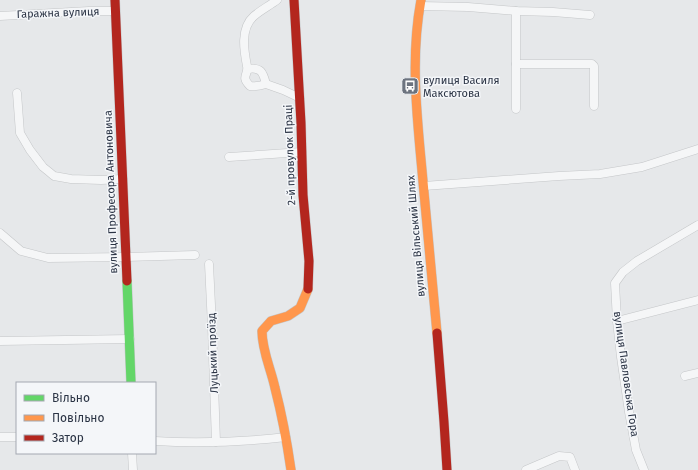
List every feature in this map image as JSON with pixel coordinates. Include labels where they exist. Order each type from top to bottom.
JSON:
[{"type":"street","name":"вулиця Професора Антоновича","points":[[115,0],[131,382]]},
{"type":"street","points":[[277,0],[248,22],[244,43],[248,69],[245,76],[246,82],[250,86],[256,87],[266,84],[300,98]]},
{"type":"street","name":"2-й провулок Праці","points":[[286,437],[275,387],[262,342],[262,331],[271,321],[288,316],[300,308],[308,289],[309,260],[303,195],[300,98],[294,0]]},
{"type":"street","points":[[420,3],[516,11],[590,15]]},
{"type":"street","name":"вулиця Вільський Шлях","points":[[420,3],[414,56],[416,100],[444,412],[447,470]]},
{"type":"street","name":"Гаражна вулиця","points":[[0,16],[115,11]]},
{"type":"street","points":[[516,11],[516,109]]},
{"type":"street","points":[[516,64],[592,64],[594,66],[594,106]]},
{"type":"street","points":[[248,69],[255,68],[260,70],[264,76],[266,84]]},
{"type":"street","points":[[17,93],[20,133],[30,150],[43,167],[54,176],[71,180],[123,179]]},
{"type":"street","points":[[424,186],[600,174],[642,167],[698,149]]},
{"type":"street","points":[[229,157],[302,152]]},
{"type":"street","name":"вулиця Павловська Гора","points":[[644,470],[636,450],[629,412],[617,321],[615,283],[624,272],[637,261],[698,225]]},
{"type":"street","points":[[0,233],[21,251],[48,258],[195,255]]},
{"type":"street","name":"Луцький проїзд","points":[[209,264],[216,442]]},
{"type":"street","points":[[617,321],[698,300]]},
{"type":"street","points":[[0,341],[130,339]]},
{"type":"street","points":[[685,376],[698,373]]},
{"type":"street","points":[[0,437],[16,437]]},
{"type":"street","points":[[156,441],[184,443],[252,441],[286,437],[291,470]]},
{"type":"street","points":[[132,454],[133,470]]},
{"type":"street","points":[[526,470],[559,456],[570,457],[575,470]]},
{"type":"traffic: fast","points":[[127,281],[131,382]]},
{"type":"traffic: slow","points":[[421,0],[416,40],[415,80],[419,140],[437,333]]},
{"type":"traffic: slow","points":[[291,470],[282,418],[265,353],[262,331],[271,321],[288,316],[300,308],[308,289]]},
{"type":"traffic: jam","points":[[115,0],[127,281]]},
{"type":"traffic: jam","points":[[294,0],[301,123],[303,195],[309,261],[308,289]]},
{"type":"traffic: jam","points":[[437,333],[447,470]]},
{"type":"place","name":"вулиця Василя Максютова","points":[[410,86]]}]
